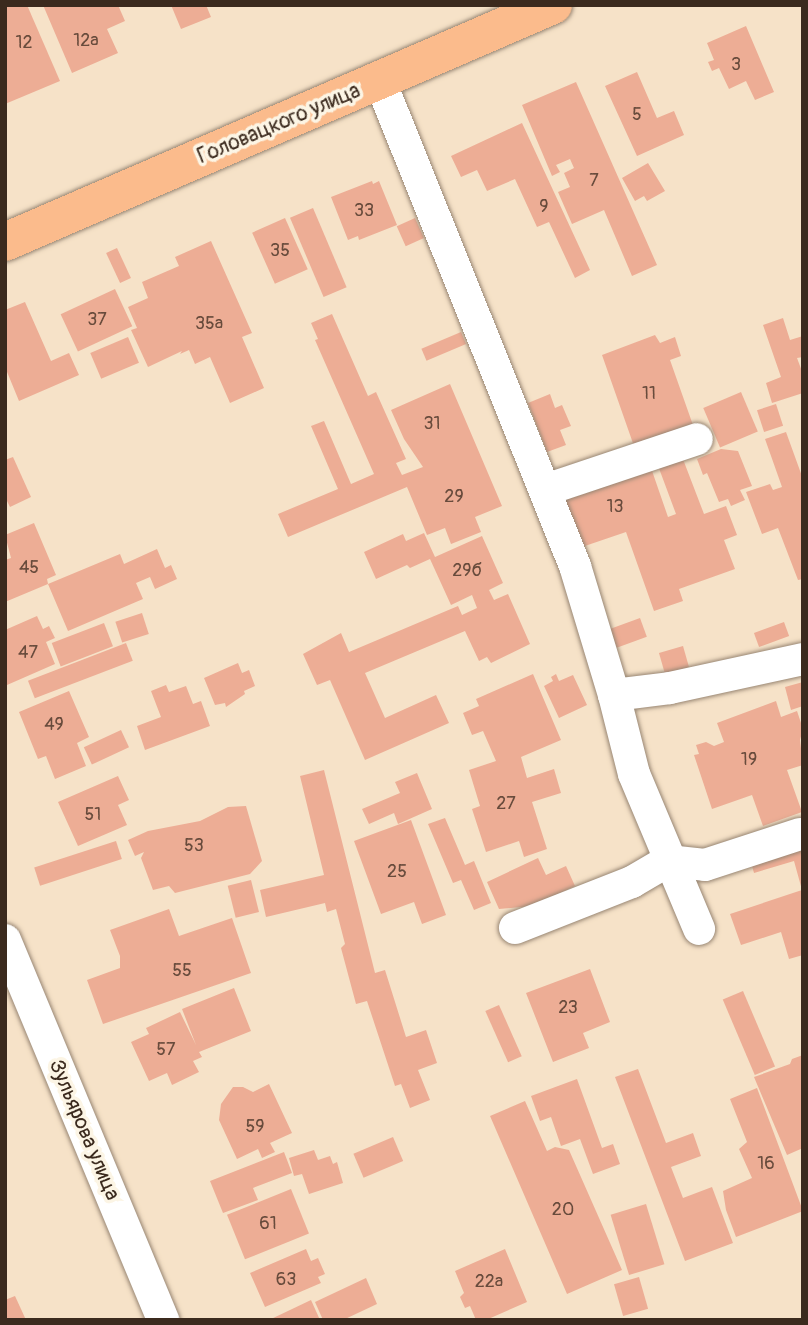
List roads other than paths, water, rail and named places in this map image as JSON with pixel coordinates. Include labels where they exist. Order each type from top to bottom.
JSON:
[{"type":"main road","name":"Головацкого улица","points":[[5,242],[553,5]]},
{"type":"street","points":[[380,81],[575,566],[614,695],[634,774],[668,861],[699,929]]},
{"type":"street","points":[[545,490],[697,439]]},
{"type":"street","points":[[614,695],[670,688],[803,659]]},
{"type":"street","points":[[515,928],[632,882],[668,861],[705,865],[800,834]]},
{"type":"street","name":"Зульярова улица","points":[[5,940],[163,1320]]}]
